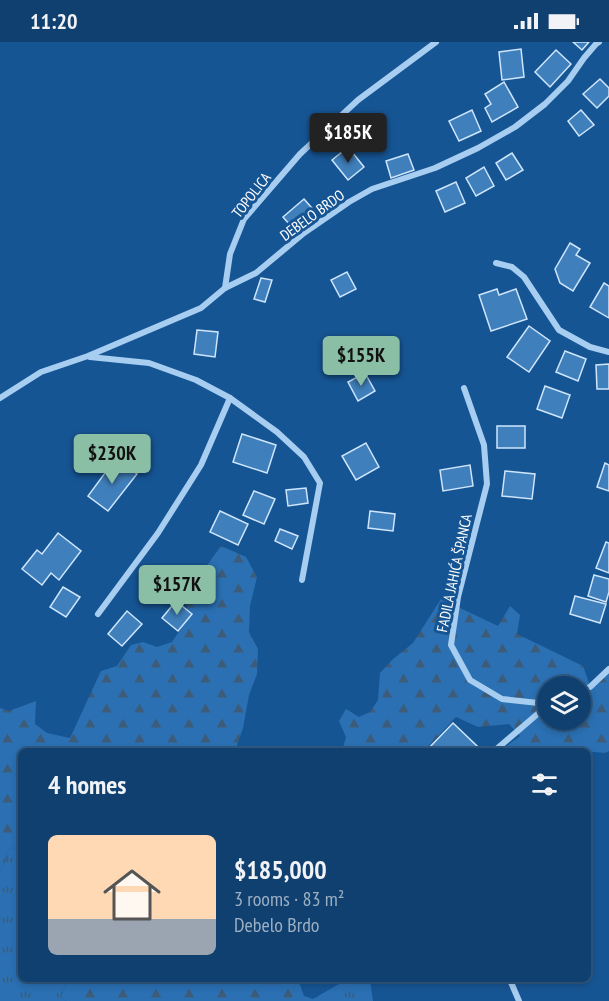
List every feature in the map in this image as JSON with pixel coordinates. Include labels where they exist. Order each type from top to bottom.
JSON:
[{"type":"street","name":"TOPOLICA","points":[[225,288],[230,254],[244,219],[300,154],[358,100],[435,42]]},
{"type":"street","name":"DEBELO BRDO","points":[[0,398],[41,372],[87,356],[201,308],[225,288],[256,273],[304,233],[349,202],[372,189],[435,168],[478,148],[515,127],[545,104],[568,81],[599,42]]},
{"type":"street","points":[[496,263],[512,267],[524,277],[559,330],[590,347],[609,352]]},
{"type":"street","name":"DEBELO BRDO","points":[[87,356],[149,363],[196,380],[230,398],[277,432],[304,458],[320,483],[302,580]]},
{"type":"street","name":"FADILA JAHIĆA ŠPANCA","points":[[464,388],[484,445],[487,484],[458,597],[451,645],[470,680],[502,699],[537,703]]},
{"type":"street","points":[[98,614],[158,533],[201,465],[230,398]]},
{"type":"street","points":[[591,686],[609,669]]},
{"type":"street","points":[[498,748],[537,714]]},
{"type":"street","points":[[511,982],[519,1001]]},
{"type":"green space","points":[[221,546],[246,557],[257,577],[250,606],[249,632],[258,649],[257,674],[249,695],[243,728],[236,748],[18,748],[18,852],[14,847],[8,850],[4,866],[0,871],[0,708],[9,711],[36,701],[35,724],[47,733],[70,738],[101,671],[117,666],[131,645],[143,642],[157,647],[172,642],[183,626],[187,606],[197,579]]},
{"type":"green space","points":[[441,599],[498,626],[510,606],[520,615],[517,634],[583,666],[586,676],[537,676],[537,730],[591,730],[591,685],[609,669],[609,751],[605,753],[591,752],[591,748],[504,748],[520,736],[509,724],[478,727],[456,717],[427,748],[343,748],[346,737],[339,721],[346,709],[359,717],[370,712],[378,700],[380,673],[413,643]]},
{"type":"green space","points":[[14,847],[18,852],[18,982],[66,982],[61,997],[66,1001],[0,1001],[0,871],[4,866],[8,850]]},
{"type":"green space","points":[[66,982],[299,982],[304,996],[313,1001],[66,1001],[61,997]]},
{"type":"green space","points":[[338,982],[370,982],[373,1001],[313,1001],[339,984]]},
{"type":"building","points":[[573,42],[589,42],[582,50]]},
{"type":"building","points":[[521,49],[524,77],[502,80],[499,52]]},
{"type":"building","points":[[556,50],[571,64],[550,87],[535,72]]},
{"type":"building","points":[[600,79],[609,88],[609,96],[597,108],[583,94]]},
{"type":"building","points":[[504,82],[518,107],[492,122],[485,108],[491,104],[485,94]]},
{"type":"building","points":[[472,110],[481,131],[459,141],[449,121]]},
{"type":"building","points":[[581,110],[594,125],[579,136],[568,121]]},
{"type":"building","points":[[348,147],[364,167],[348,180],[332,160]]},
{"type":"building","points":[[512,153],[523,170],[506,180],[496,163]]},
{"type":"building","points":[[408,154],[414,170],[391,178],[386,161]]},
{"type":"building","points":[[484,167],[494,186],[476,196],[466,178]]},
{"type":"building","points":[[456,182],[465,203],[445,212],[436,191]]},
{"type":"building","points":[[304,199],[318,215],[297,233],[283,217]]},
{"type":"building","points":[[570,243],[580,249],[576,255],[590,263],[573,291],[560,283],[555,269]]},
{"type":"building","points":[[347,272],[356,289],[340,297],[331,280]]},
{"type":"building","points":[[261,278],[272,280],[265,302],[254,299]]},
{"type":"building","points":[[604,283],[609,286],[609,318],[590,307]]},
{"type":"building","points":[[497,289],[499,295],[516,289],[527,319],[491,331],[479,295]]},
{"type":"building","points":[[529,326],[550,341],[529,372],[507,357]]},
{"type":"building","points":[[197,330],[218,332],[215,357],[194,354]]},
{"type":"building","points":[[565,351],[586,359],[578,381],[556,372]]},
{"type":"building","points":[[609,364],[609,389],[597,389],[596,365]]},
{"type":"building","points":[[365,373],[375,391],[358,401],[348,382]]},
{"type":"building","points":[[545,386],[570,395],[562,418],[537,409]]},
{"type":"building","points":[[497,426],[525,426],[525,448],[497,448]]},
{"type":"building","points":[[242,434],[276,445],[267,473],[233,462]]},
{"type":"building","points":[[366,443],[379,467],[356,480],[342,456]]},
{"type":"building","points":[[116,458],[137,474],[108,511],[88,496]]},
{"type":"building","points":[[605,463],[609,465],[609,491],[597,487]]},
{"type":"building","points":[[470,465],[473,486],[443,491],[440,470]]},
{"type":"building","points":[[505,471],[535,474],[532,499],[502,496]]},
{"type":"building","points":[[306,488],[308,503],[288,506],[286,490]]},
{"type":"building","points":[[254,491],[275,499],[264,524],[243,515]]},
{"type":"building","points":[[220,511],[248,524],[238,545],[210,532]]},
{"type":"building","points":[[370,511],[395,514],[393,531],[368,528]]},
{"type":"building","points":[[280,529],[298,536],[292,549],[275,541]]},
{"type":"building","points":[[58,533],[81,551],[59,580],[51,573],[42,585],[22,569],[37,550],[42,554]]},
{"type":"building","points":[[606,542],[609,543],[609,573],[596,568]]},
{"type":"building","points":[[594,575],[609,579],[606,602],[588,596]]},
{"type":"building","points":[[63,587],[80,597],[66,617],[50,607]]},
{"type":"building","points":[[575,596],[606,604],[600,623],[570,614]]},
{"type":"building","points":[[176,601],[192,614],[178,631],[162,618]]},
{"type":"building","points":[[127,611],[142,624],[122,646],[108,634]]},
{"type":"building","points":[[453,723],[478,747],[477,748],[429,748]]}]
